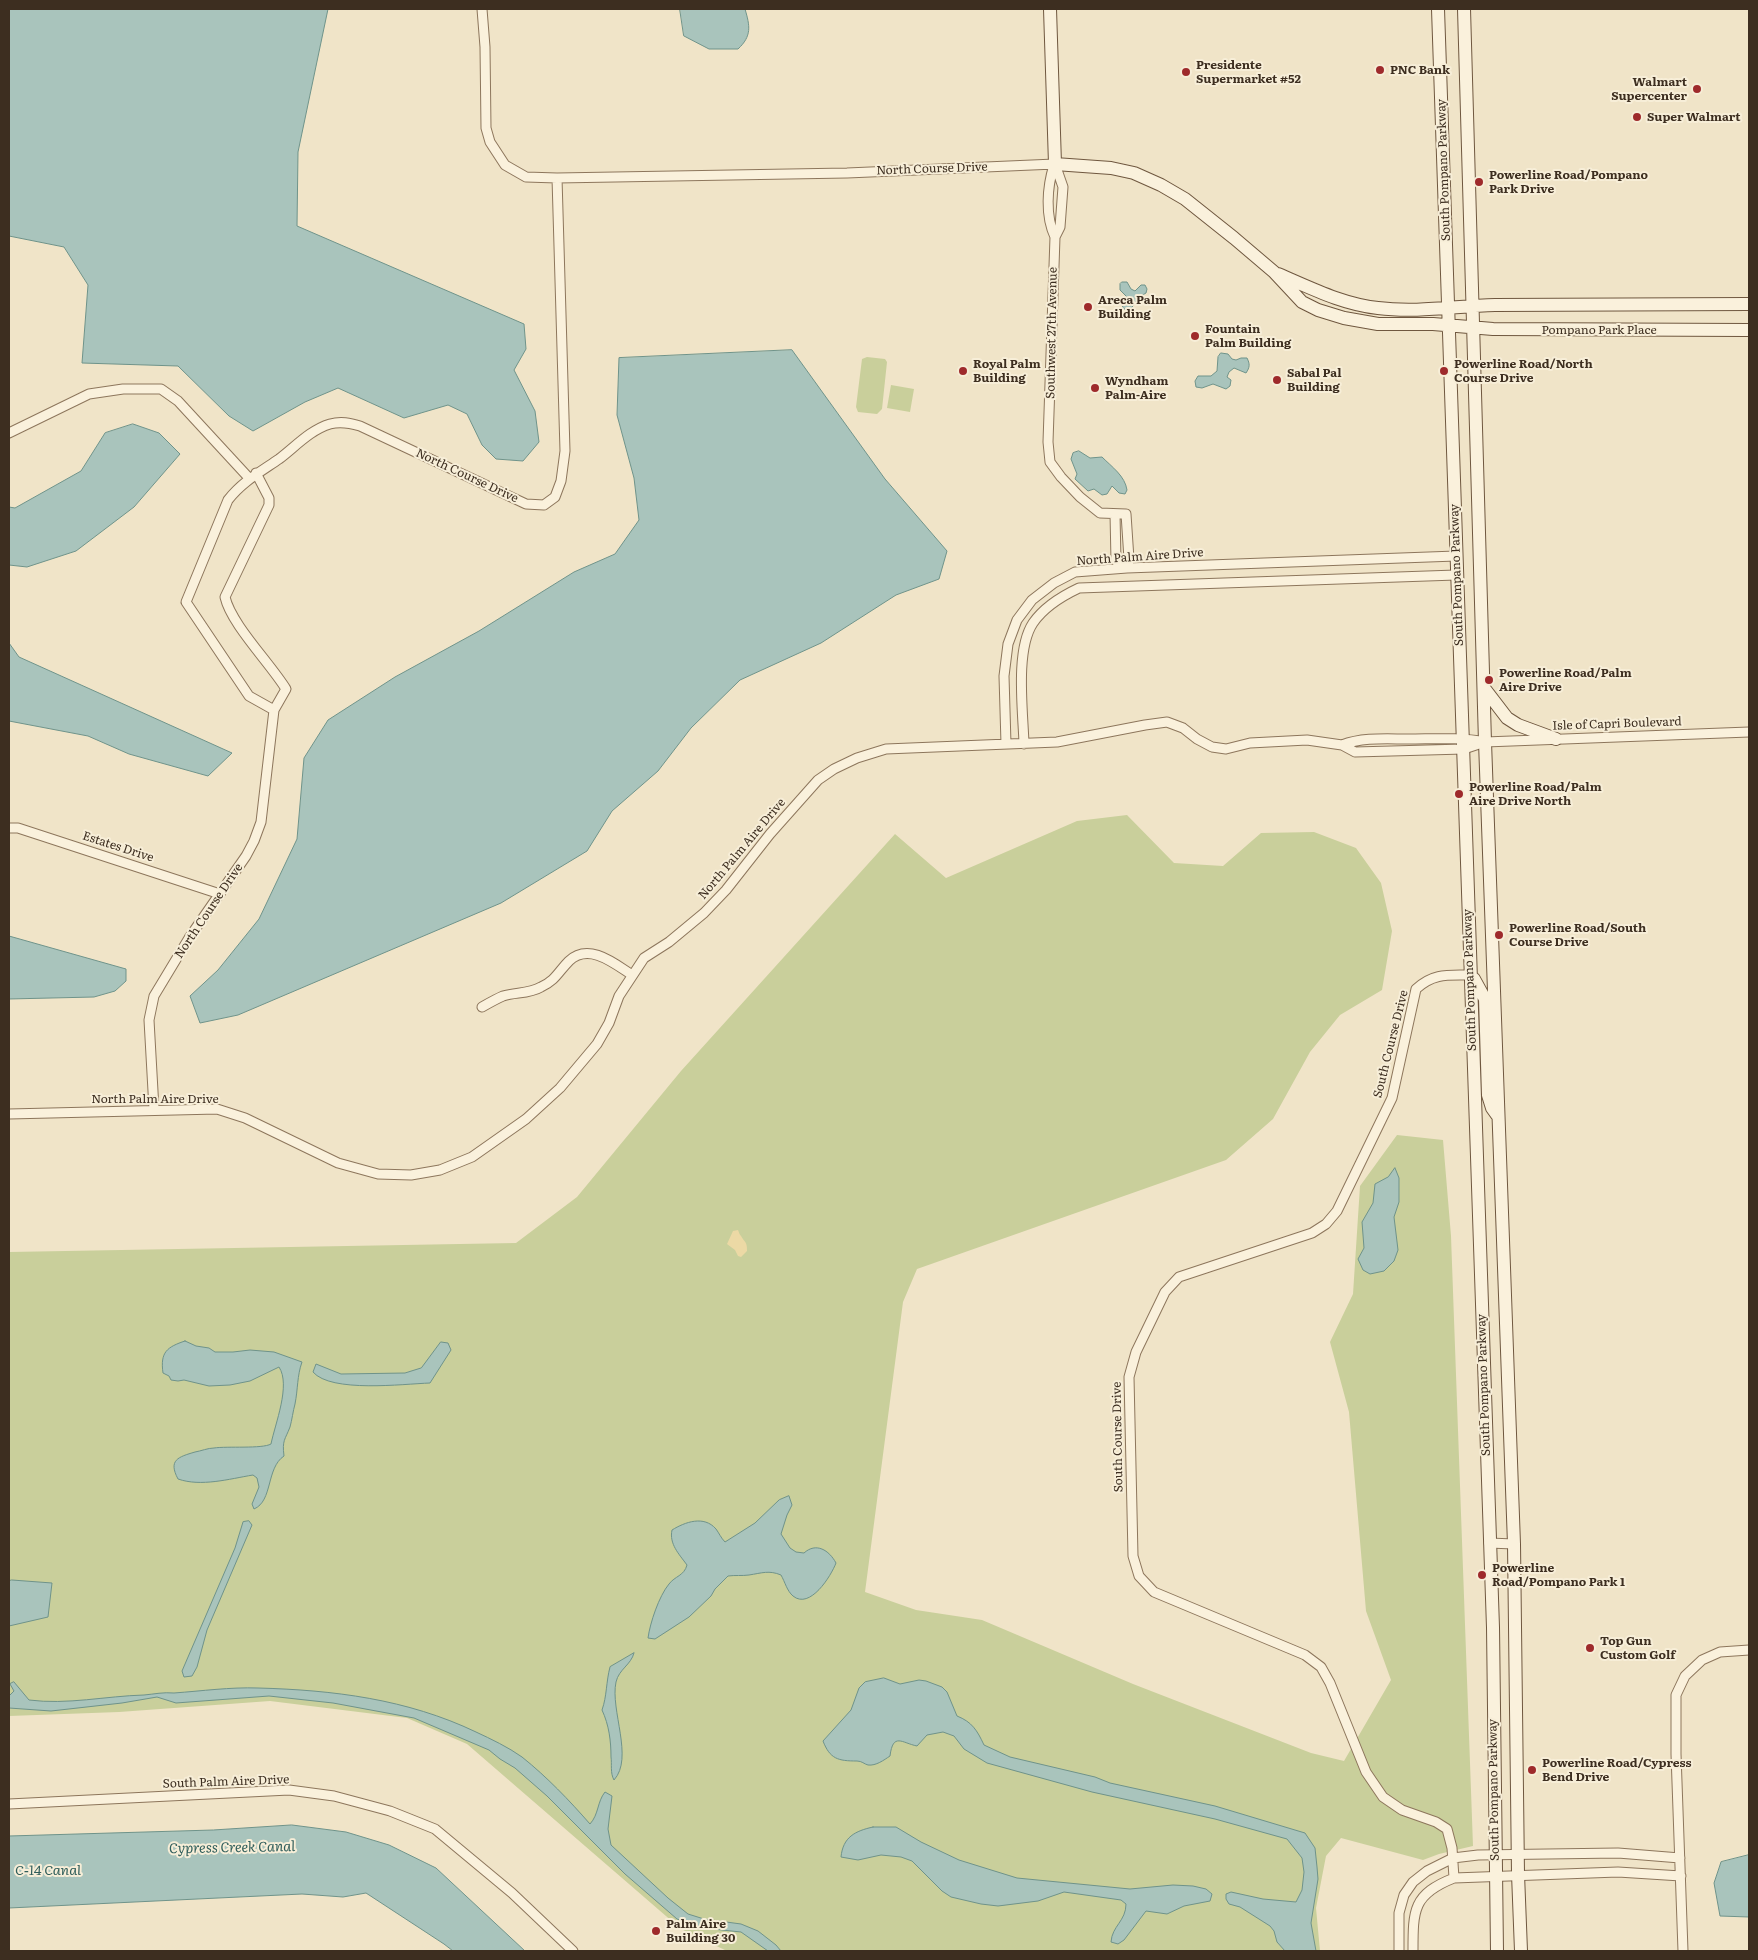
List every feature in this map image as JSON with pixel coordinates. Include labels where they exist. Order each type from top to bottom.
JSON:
[{"type":"main road","name":"Southwest 27th Avenue","points":[[1050,9],[1055,164]]},
{"type":"main road","name":"South Pompano Parkway","points":[[1438,9],[1456,575],[1464,743],[1469,974],[1492,1627],[1497,1951]]},
{"type":"main road","name":"South Pompano Parkway","points":[[1464,9],[1485,742],[1514,1544],[1518,1874],[1521,1951]]},
{"type":"main road","name":"North Course Drive","points":[[1055,164],[1111,168],[1134,173],[1161,185],[1198,209],[1274,272],[1302,302],[1336,316],[1378,324],[1433,324],[1448,326]]},
{"type":"main road","name":"North Course Drive","points":[[1274,272],[1327,296],[1358,305],[1402,310],[1474,306]]},
{"type":"main road","name":"Pompano Park Place","points":[[1474,306],[1749,304]]},
{"type":"main road","name":"Pompano Park Place","points":[[1448,326],[1474,328],[1749,330]]},
{"type":"main road","points":[[1484,688],[1507,718],[1518,725],[1556,739]]},
{"type":"main road","points":[[1469,974],[1474,979],[1485,999],[1488,1095],[1492,1108],[1499,1119]]},
{"type":"street","name":"North Course Drive","points":[[482,9],[485,46],[486,128],[490,142],[505,165],[526,177],[847,173],[1055,164]]},
{"type":"street","name":"Southwest 27th Avenue","points":[[1055,164],[1050,177],[1048,200],[1050,227],[1055,237]]},
{"type":"street","name":"Southwest 27th Avenue","points":[[1055,164],[1063,187],[1060,227],[1055,237],[1048,442],[1050,462],[1061,477],[1100,513],[1126,514],[1129,559],[1127,568]]},
{"type":"street","name":"North Course Drive","points":[[274,710],[250,696],[186,602],[228,500],[237,488],[252,476],[320,428],[331,423],[347,422],[360,426],[526,504],[544,505],[555,497],[566,451],[557,178]]},
{"type":"street","name":"North Course Drive","points":[[9,433],[89,394],[124,388],[160,389],[178,401],[252,476],[269,498],[268,505],[225,597],[227,606],[239,624],[286,688],[274,710],[261,822],[246,856],[154,996],[149,1020],[154,1109]]},
{"type":"street","points":[[1115,514],[1116,561],[1127,568]]},
{"type":"street","name":"North Palm Aire Drive","points":[[1006,744],[1004,676],[1008,644],[1017,620],[1032,600],[1054,583],[1075,572],[1127,568],[1456,556]]},
{"type":"street","points":[[1320,562],[1321,579]]},
{"type":"street","points":[[1229,565],[1231,582]]},
{"type":"street","points":[[1024,744],[1022,676],[1024,646],[1033,623],[1045,610],[1062,596],[1078,588],[1456,575]]},
{"type":"street","name":"North Palm Aire Drive","points":[[9,1114],[154,1109],[217,1109],[245,1118],[338,1163],[378,1174],[411,1175],[443,1170],[480,1151],[526,1119],[560,1088],[597,1044],[609,1023],[619,996],[644,958],[669,942],[704,913],[726,890],[770,834],[818,780],[834,769],[857,758],[886,750],[1057,742],[1167,722],[1183,728],[1197,739],[1212,747],[1226,749],[1250,744],[1307,740],[1342,746],[1355,752],[1485,742]]},
{"type":"street","name":"Isle of Capri Boulevard","points":[[1485,742],[1749,732]]},
{"type":"street","name":"Estates Drive","points":[[9,828],[18,828],[220,894]]},
{"type":"street","points":[[482,1007],[502,996],[527,993],[541,988],[555,979],[572,959],[585,954],[605,956],[632,975]]},
{"type":"street","name":"South Course Drive","points":[[1454,1878],[1453,1858],[1447,1830],[1436,1822],[1402,1810],[1383,1797],[1366,1772],[1330,1683],[1321,1667],[1305,1655],[1154,1592],[1139,1576],[1133,1556],[1129,1377],[1136,1352],[1165,1292],[1179,1277],[1312,1233],[1326,1224],[1338,1211],[1392,1098],[1416,989],[1425,981],[1439,976],[1469,974]]},
{"type":"street","points":[[1489,1543],[1514,1544]]},
{"type":"street","points":[[1683,1951],[1676,1754],[1676,1695],[1684,1676],[1702,1660],[1720,1652],[1749,1650]]},
{"type":"street","name":"South Palm Aire Drive","points":[[9,1804],[289,1790],[334,1796],[382,1808],[436,1829],[512,1892],[573,1951]]},
{"type":"street","points":[[1399,1951],[1399,1913],[1404,1895],[1413,1882],[1427,1871],[1453,1858],[1518,1854],[1618,1853],[1680,1858]]},
{"type":"street","points":[[1413,1951],[1414,1916],[1421,1899],[1435,1885],[1454,1878],[1518,1874],[1618,1872],[1681,1876]]},
{"type":"green space","points":[[867,357],[885,359],[887,362],[882,409],[877,414],[858,412],[856,407],[862,359]]},
{"type":"green space","points":[[891,385],[914,389],[910,412],[887,408]]},
{"type":"green space","points":[[1127,815],[1174,863],[1223,866],[1261,833],[1314,832],[1356,848],[1381,883],[1392,931],[1382,990],[1340,1015],[1310,1052],[1273,1119],[1226,1160],[917,1269],[903,1302],[865,1592],[916,1610],[982,1620],[1133,1684],[1311,1753],[1344,1761],[1391,1680],[1366,1611],[1349,1412],[1330,1342],[1353,1294],[1360,1186],[1397,1135],[1443,1140],[1451,1236],[1473,1846],[1423,1860],[1341,1838],[1326,1856],[1316,1908],[1320,1951],[727,1951],[681,1929],[467,1744],[407,1718],[270,1701],[119,1712],[9,1716],[9,1252],[516,1243],[577,1197],[681,1071],[895,834],[946,878],[1077,821]]},
{"type":"sand","points":[[738,1230],[746,1242],[747,1248],[747,1251],[741,1257],[727,1244],[733,1231]]},
{"type":"water","points":[[10,9],[328,9],[298,152],[297,226],[524,324],[526,349],[514,370],[535,411],[539,442],[523,461],[496,459],[482,445],[467,414],[448,405],[404,418],[338,388],[305,402],[253,431],[229,416],[178,366],[82,363],[88,285],[64,247],[9,236]]},
{"type":"water","points":[[680,9],[745,9],[749,26],[746,40],[738,49],[709,49],[684,36]]},
{"type":"water","points":[[1122,282],[1127,282],[1131,289],[1135,291],[1141,285],[1145,285],[1147,289],[1146,293],[1139,297],[1130,310],[1123,308],[1122,304],[1127,297],[1120,290]]},
{"type":"water","points":[[792,350],[885,479],[947,551],[939,579],[896,595],[821,643],[740,680],[691,728],[658,771],[612,811],[587,851],[501,903],[238,1015],[200,1023],[190,996],[218,970],[259,919],[297,839],[304,758],[328,720],[395,677],[479,631],[574,572],[615,554],[639,520],[634,478],[617,415],[619,358]]},
{"type":"water","points":[[1221,353],[1228,354],[1232,359],[1236,360],[1247,358],[1249,366],[1246,373],[1234,368],[1229,372],[1227,377],[1231,380],[1230,386],[1226,389],[1213,384],[1202,388],[1196,387],[1195,381],[1198,376],[1211,376],[1217,371],[1218,357]]},
{"type":"water","points":[[133,424],[159,433],[180,454],[134,507],[76,551],[27,567],[9,565],[9,507],[15,508],[81,471],[105,433]]},
{"type":"water","points":[[1079,451],[1090,458],[1102,457],[1124,480],[1127,490],[1125,494],[1119,493],[1112,486],[1107,494],[1102,495],[1094,489],[1088,491],[1075,479],[1077,474],[1071,459],[1073,453]]},
{"type":"water","points":[[9,643],[19,657],[232,753],[208,776],[129,754],[88,736],[9,721]]},
{"type":"water","points":[[9,936],[126,969],[126,981],[115,991],[94,997],[9,999]]},
{"type":"water","points":[[1395,1168],[1399,1178],[1399,1202],[1394,1217],[1398,1250],[1394,1261],[1384,1271],[1370,1274],[1363,1270],[1358,1259],[1364,1248],[1362,1222],[1373,1203],[1375,1184],[1388,1177]]},
{"type":"water","points":[[185,1341],[196,1346],[209,1348],[215,1352],[250,1350],[274,1352],[302,1362],[291,1424],[284,1443],[284,1456],[274,1468],[264,1499],[254,1509],[252,1504],[259,1487],[257,1478],[253,1475],[215,1482],[196,1482],[178,1479],[174,1467],[176,1460],[209,1448],[266,1446],[271,1444],[283,1394],[282,1375],[279,1367],[250,1381],[230,1385],[209,1386],[184,1380],[171,1380],[169,1376],[163,1373],[164,1355],[169,1348]]},
{"type":"water","points":[[441,1342],[448,1343],[451,1350],[430,1383],[351,1385],[322,1379],[313,1372],[316,1364],[341,1374],[405,1373],[421,1368]]},
{"type":"water","points":[[789,1496],[792,1505],[781,1534],[790,1548],[796,1552],[804,1553],[813,1548],[822,1549],[830,1554],[836,1563],[830,1576],[819,1590],[806,1599],[800,1599],[791,1594],[781,1575],[777,1573],[765,1572],[728,1576],[689,1617],[655,1639],[648,1638],[658,1602],[671,1581],[682,1574],[687,1565],[673,1544],[672,1530],[688,1522],[706,1522],[716,1529],[725,1542],[755,1523],[779,1500]]},
{"type":"water","points":[[249,1521],[252,1525],[207,1630],[197,1667],[192,1676],[184,1677],[182,1671],[235,1548],[243,1522]]},
{"type":"water","points":[[9,1581],[52,1583],[48,1617],[9,1626]]},
{"type":"water","points":[[634,1653],[616,1682],[616,1706],[622,1759],[620,1771],[614,1780],[609,1733],[602,1710],[610,1667]]},
{"type":"water","points":[[884,1678],[900,1684],[919,1680],[926,1681],[942,1687],[947,1692],[957,1716],[974,1727],[984,1745],[1010,1757],[1095,1777],[1110,1783],[1215,1806],[1305,1833],[1315,1848],[1317,1867],[1318,1879],[1311,1923],[1316,1951],[1285,1951],[1277,1942],[1274,1931],[1270,1926],[1240,1907],[1229,1904],[1226,1899],[1226,1894],[1231,1892],[1263,1899],[1296,1902],[1302,1890],[1304,1872],[1302,1858],[1287,1839],[1215,1819],[1092,1792],[987,1763],[964,1749],[954,1736],[943,1732],[927,1735],[917,1746],[896,1741],[891,1749],[890,1756],[874,1765],[835,1758],[823,1741],[851,1710],[859,1688],[865,1682]]},
{"type":"water","points":[[14,1682],[29,1700],[43,1701],[72,1701],[163,1693],[258,1688],[342,1694],[369,1698],[423,1711],[476,1732],[522,1757],[558,1789],[590,1824],[605,1792],[612,1796],[608,1829],[611,1845],[668,1898],[688,1914],[704,1919],[741,1924],[758,1931],[781,1951],[768,1951],[741,1932],[703,1928],[677,1919],[625,1874],[547,1796],[515,1768],[489,1750],[414,1718],[333,1703],[269,1696],[176,1703],[157,1697],[51,1711],[9,1708],[9,1696],[14,1691],[10,1684]]},
{"type":"water","name":"C-14 Canal","points":[[292,1825],[346,1832],[389,1845],[436,1868],[525,1951],[453,1951],[366,1893],[343,1897],[302,1894],[9,1908],[9,1836],[213,1830]]},
{"type":"water","points":[[873,1827],[896,1827],[921,1842],[959,1860],[1017,1878],[1130,1889],[1173,1885],[1193,1886],[1206,1889],[1212,1894],[1210,1901],[1184,1906],[1167,1914],[1146,1911],[1124,1940],[1118,1944],[1111,1942],[1112,1936],[1124,1915],[1126,1904],[1121,1900],[1064,1892],[1038,1901],[998,1906],[981,1904],[951,1897],[942,1891],[912,1861],[901,1857],[881,1855],[858,1860],[841,1857],[844,1844],[851,1836]]},
{"type":"water","points":[[1749,1855],[1749,1917],[1720,1916],[1714,1883],[1721,1862]]},
{"type":"place","name":"PNC Bank","points":[[1380,70]]},
{"type":"place","name":"Presidente Supermarket #52","points":[[1186,72]]},
{"type":"place","name":"Walmart Supercenter","points":[[1697,89]]},
{"type":"place","name":"Super Walmart","points":[[1637,117]]},
{"type":"place","name":"Powerline Road/Pompano Park Drive","points":[[1479,182]]},
{"type":"place","name":"Areca Palm Building","points":[[1088,307]]},
{"type":"place","name":"Fountain Palm Building","points":[[1195,336]]},
{"type":"place","name":"Royal Palm Building","points":[[963,371]]},
{"type":"place","name":"Powerline Road/North Course Drive","points":[[1444,371]]},
{"type":"place","name":"Sabal Pal Building","points":[[1277,380]]},
{"type":"place","name":"Wyndham Palm-Aire","points":[[1095,388]]},
{"type":"place","name":"Powerline Road/Palm Aire Drive","points":[[1489,680]]},
{"type":"place","name":"Powerline Road/Palm Aire Drive North","points":[[1459,794]]},
{"type":"place","name":"Powerline Road/South Course Drive","points":[[1499,935]]},
{"type":"place","name":"Powerline Road/Pompano Park 1","points":[[1482,1575]]},
{"type":"place","name":"Top Gun Custom Golf","points":[[1590,1648]]},
{"type":"place","name":"Powerline Road/Cypress Bend Drive","points":[[1532,1770]]},
{"type":"place","name":"Palm Aire Building 30","points":[[656,1931]]},
{"type":"water label","name":"Cypress Creek Canal","points":[[232,1848]]}]
